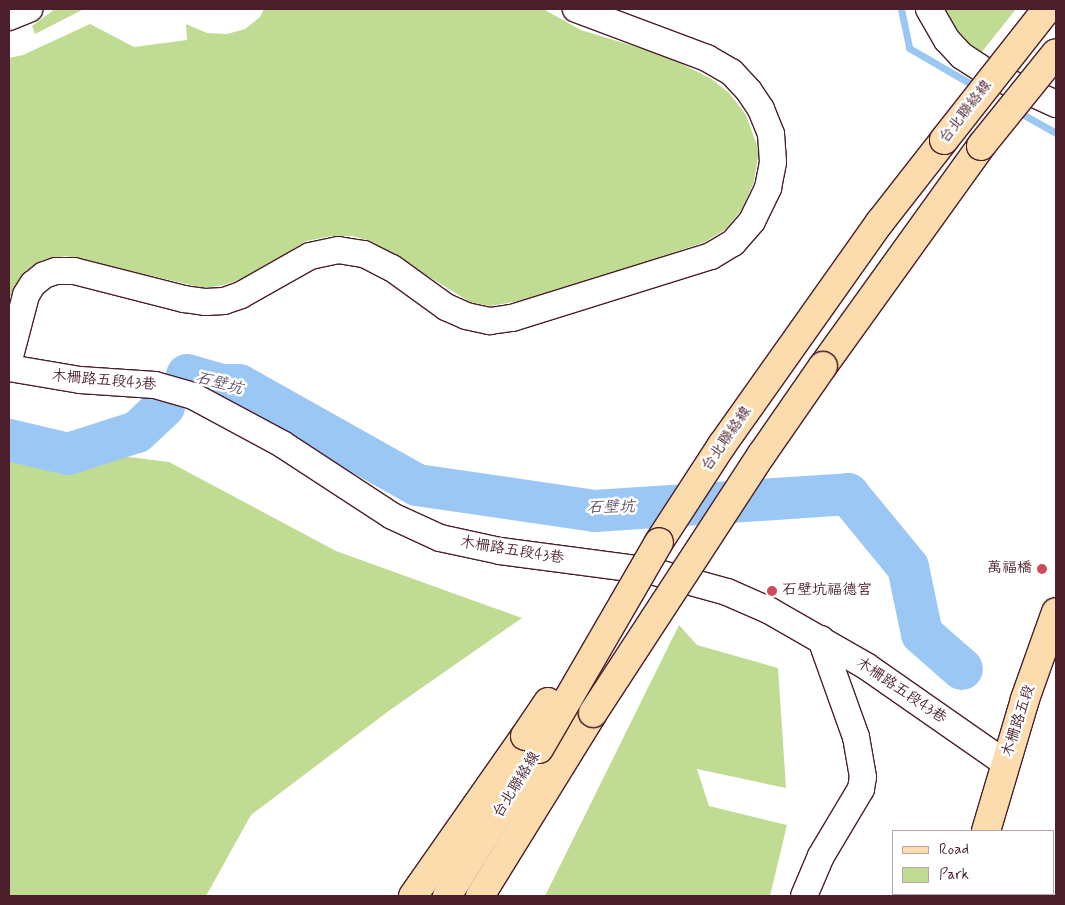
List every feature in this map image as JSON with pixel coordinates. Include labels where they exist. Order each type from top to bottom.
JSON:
[{"type":"main road","name":"台北聯絡線","points":[[447,896],[542,749],[659,542],[722,445],[880,222],[1047,9]]},
{"type":"main road","name":"台北聯絡線","points":[[480,896],[542,749],[593,713],[762,454],[823,366],[980,146],[1056,53]]},
{"type":"main road","name":"木柵路五段","points":[[986,830],[1005,763],[1056,612]]},
{"type":"main road","points":[[413,896],[542,749]]},
{"type":"main road","points":[[502,896],[542,749]]},
{"type":"street","points":[[9,17],[28,9]]},
{"type":"street","points":[[9,360],[26,295],[38,280],[56,271],[74,271],[184,300],[224,301],[241,295],[310,256],[338,250],[364,254],[392,268],[446,306],[466,316],[490,321],[512,318],[711,256],[733,243],[752,221],[768,188],[773,162],[771,134],[761,108],[731,72],[707,58],[576,9]]},
{"type":"street","points":[[930,9],[947,40],[962,56],[988,73],[1056,104]]},
{"type":"street","name":"木柵路五段43巷","points":[[9,368],[56,378],[136,382],[172,389],[193,396],[245,422],[316,465],[392,516],[440,538],[500,551],[651,571],[728,592],[770,611],[822,639],[866,666],[1005,763]]},
{"type":"street","points":[[804,896],[821,856],[861,789],[863,777],[856,737],[822,639]]},
{"type":"green space","points":[[55,9],[84,9],[35,34],[32,26]]},
{"type":"green space","points":[[264,9],[543,9],[581,30],[666,56],[710,78],[729,93],[746,115],[759,151],[754,182],[742,209],[726,229],[705,242],[576,285],[518,301],[490,306],[470,302],[371,241],[352,236],[332,236],[306,241],[248,277],[224,285],[204,288],[66,256],[42,260],[26,271],[9,299],[9,58],[23,55],[90,24],[134,47],[187,40],[186,24],[207,33],[227,34],[245,29],[260,17]]},
{"type":"green space","points":[[945,9],[1016,9],[981,53],[961,36]]},
{"type":"green space","points":[[9,442],[169,462],[336,551],[522,618],[390,710],[251,815],[206,896],[9,896]]},
{"type":"green space","points":[[679,625],[697,645],[778,668],[786,788],[697,769],[709,806],[787,825],[770,896],[545,896]]},
{"type":"waterway","points":[[901,9],[909,48],[978,88]]},
{"type":"waterway","points":[[1017,111],[1056,133]]},
{"type":"waterway","name":"石壁坑","points":[[187,375],[222,385],[239,385],[417,485],[595,511],[848,494],[908,567],[922,634],[962,669]]},
{"type":"waterway","name":"石壁坑","points":[[9,440],[68,454],[137,432],[164,407]]},
{"type":"place","name":"萬福橋","points":[[1042,569]]},
{"type":"place","name":"石壁坑福德宮","points":[[772,591]]}]
